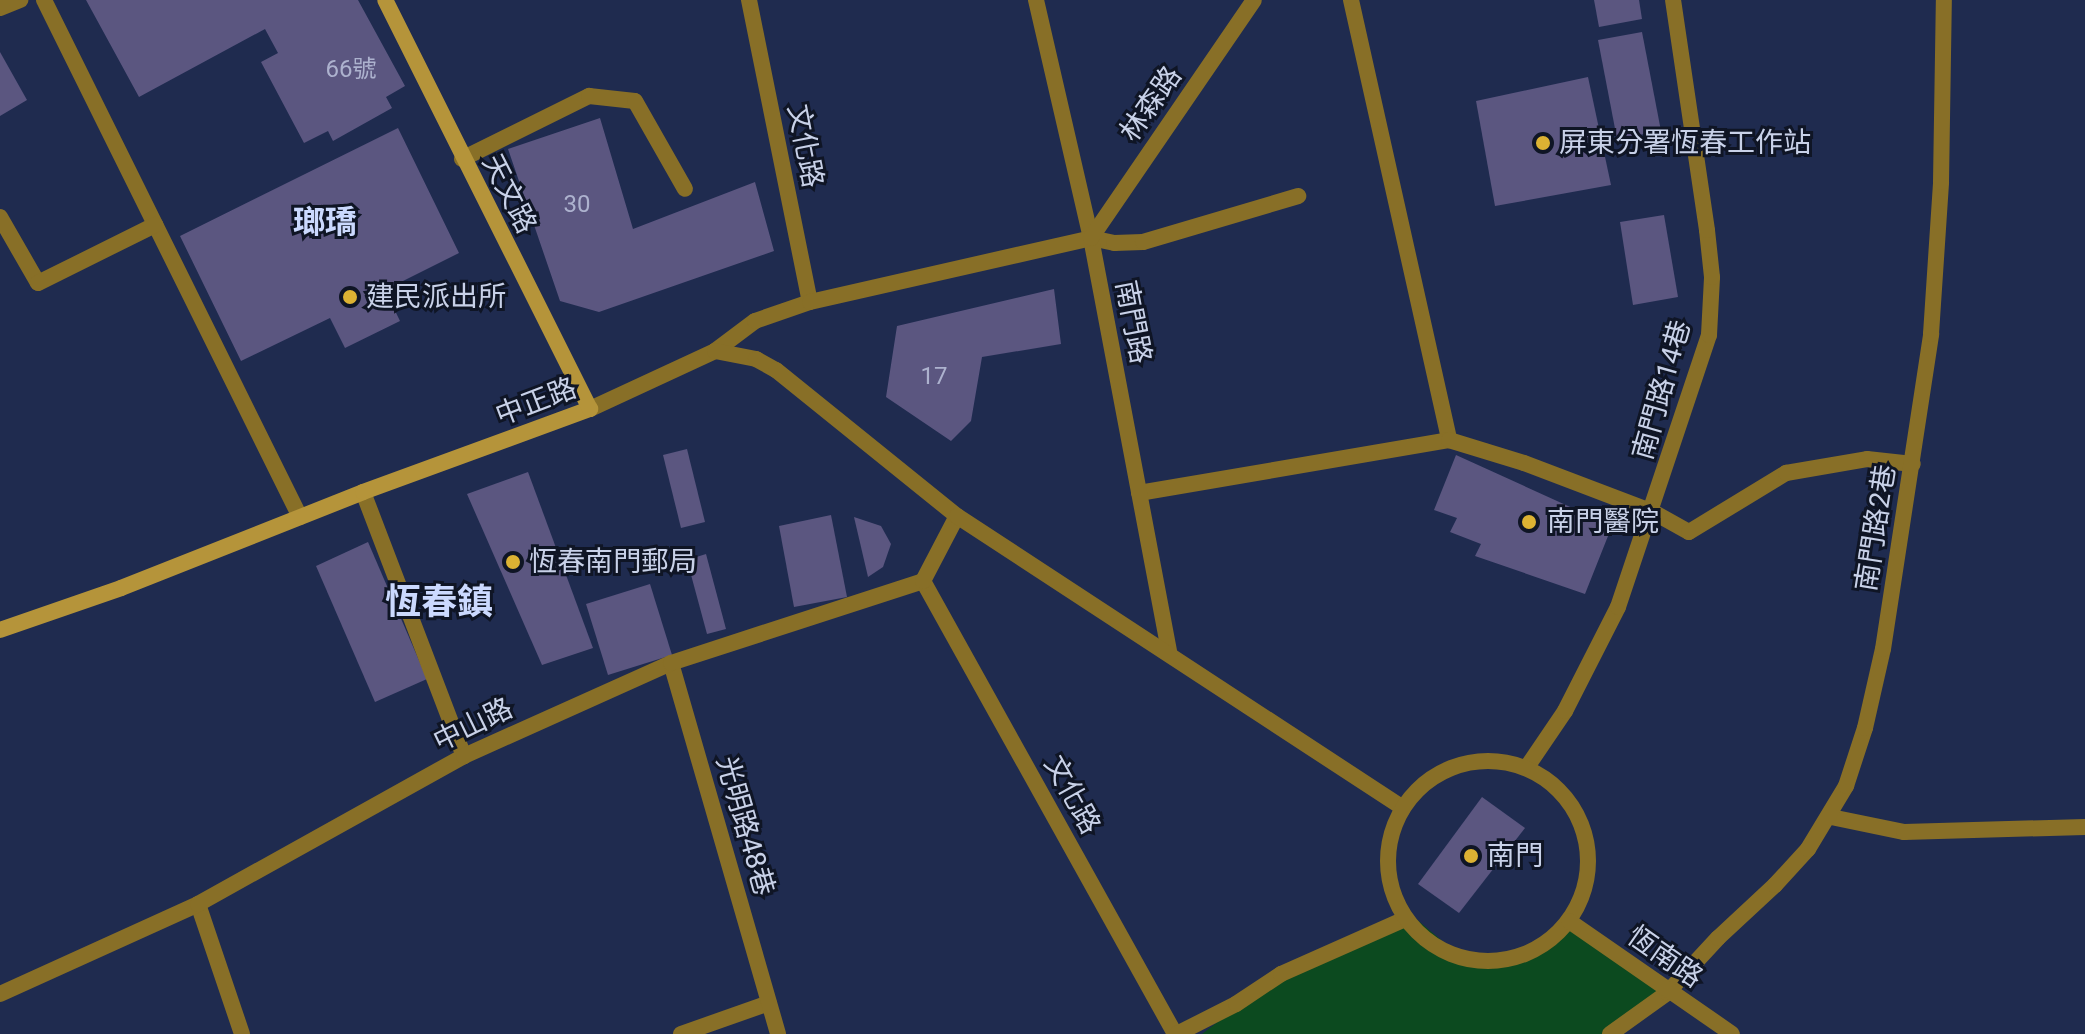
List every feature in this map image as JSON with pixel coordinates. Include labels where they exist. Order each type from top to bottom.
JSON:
[{"type":"main road","name":"天文路","points":[[385,0],[462,159],[590,409]]},
{"type":"main road","name":"中正路","points":[[0,630],[121,588],[363,492],[590,409]]},
{"type":"street","points":[[0,8],[20,0]]},
{"type":"street","points":[[44,0],[300,517]]},
{"type":"street","name":"文化路","points":[[749,0],[810,302]]},
{"type":"street","name":"南門路","points":[[1036,0],[1091,238],[1170,655]]},
{"type":"street","name":"林森路","points":[[1091,238],[1254,0]]},
{"type":"street","points":[[1351,0],[1449,440]]},
{"type":"street","name":"南門路14巷","points":[[1653,512],[1709,335],[1712,277],[1673,0]]},
{"type":"street","name":"南門路2巷","points":[[1610,1034],[1667,993],[1808,849],[1831,817],[1846,786],[1865,728],[1883,649],[1931,334],[1941,182],[1944,0]]},
{"type":"street","points":[[462,159],[589,96],[635,101],[685,189]]},
{"type":"street","name":"中正路","points":[[590,409],[715,351],[755,321],[810,302],[1091,238],[1143,242],[1298,196]]},
{"type":"street","points":[[0,217],[38,283],[155,225]]},
{"type":"street","points":[[715,351],[756,359],[776,370],[957,516],[1403,808]]},
{"type":"street","points":[[1139,493],[1449,440],[1524,463],[1653,512],[1689,532],[1786,473],[1867,459],[1913,464]]},
{"type":"street","points":[[363,492],[464,756]]},
{"type":"street","points":[[1527,767],[1565,711],[1612,620],[1653,512]]},
{"type":"street","points":[[923,581],[957,516]]},
{"type":"street","name":"文化路","points":[[923,581],[1176,1034]]},
{"type":"street","name":"中山路","points":[[0,994],[198,904],[464,756],[671,663],[923,581]]},
{"type":"street","name":"光明路48巷","points":[[671,663],[778,1034]]},
{"type":"street","points":[[1480,760],[1527,767],[1564,793],[1585,834],[1588,879],[1569,921],[1547,944],[1518,958],[1487,962],[1455,957],[1427,942],[1405,919],[1394,898],[1388,852],[1403,808],[1418,789],[1457,765],[1480,760]]},
{"type":"street","points":[[1831,817],[1904,832],[2085,827]]},
{"type":"street","points":[[198,904],[242,1034]]},
{"type":"street","points":[[1176,1034],[1236,1004],[1281,974],[1405,919]]},
{"type":"street","name":"恆南路","points":[[1569,921],[1667,993],[1732,1034]]},
{"type":"street","points":[[681,1034],[769,1003]]},
{"type":"green space","points":[[1415,918],[1460,956],[1518,959],[1546,947],[1568,926],[1667,993],[1610,1034],[1202,1034],[1250,997]]},
{"type":"building","points":[[86,0],[358,0],[405,86],[386,97],[392,108],[333,141],[328,131],[304,143],[261,62],[278,53],[265,29],[139,97]]},
{"type":"building","points":[[1594,0],[1639,0],[1642,19],[1599,27]]},
{"type":"building","points":[[1642,32],[1661,131],[1617,139],[1598,40]]},
{"type":"building","points":[[0,52],[27,100],[0,116]]},
{"type":"building","name":"屏東分署恆春工作站","points":[[1588,77],[1611,185],[1495,206],[1476,101]]},
{"type":"building","points":[[600,118],[633,229],[755,182],[774,251],[599,312],[560,301],[508,149]]},
{"type":"building","points":[[398,128],[459,253],[385,290],[400,321],[345,348],[330,318],[241,361],[180,236]]},
{"type":"building","points":[[1664,215],[1678,297],[1633,305],[1620,222]]},
{"type":"building","points":[[1054,289],[1061,344],[982,357],[971,421],[951,441],[886,397],[897,326]]},
{"type":"building","points":[[687,449],[705,522],[681,528],[663,455]]},
{"type":"building","name":"南門醫院","points":[[1456,455],[1612,526],[1585,594],[1475,556],[1481,544],[1450,532],[1457,518],[1434,510]]},
{"type":"building","points":[[528,472],[593,648],[542,665],[467,494]]},
{"type":"building","points":[[831,515],[847,597],[794,607],[779,526]]},
{"type":"building","points":[[854,517],[881,526],[891,544],[883,567],[868,577]]},
{"type":"building","points":[[368,542],[427,679],[375,702],[316,566]]},
{"type":"building","points":[[706,554],[726,629],[707,634],[687,560]]},
{"type":"building","points":[[650,584],[672,655],[608,675],[586,604]]},
{"type":"building","name":"南門","points":[[1482,797],[1525,828],[1459,913],[1418,884]]},
{"type":"place","name":"屏東分署恆春工作站","points":[[1543,143]]},
{"type":"place","name":"建民派出所","points":[[350,297]]},
{"type":"place","name":"南門醫院","points":[[1529,522]]},
{"type":"place","name":"恆春南門郵局","points":[[513,562]]},
{"type":"place","name":"南門","points":[[1471,856]]},
{"type":"district","name":"瑯𤩝","points":[[325,222]]},
{"type":"district","name":"恆春鎮","points":[[439,603]]}]
